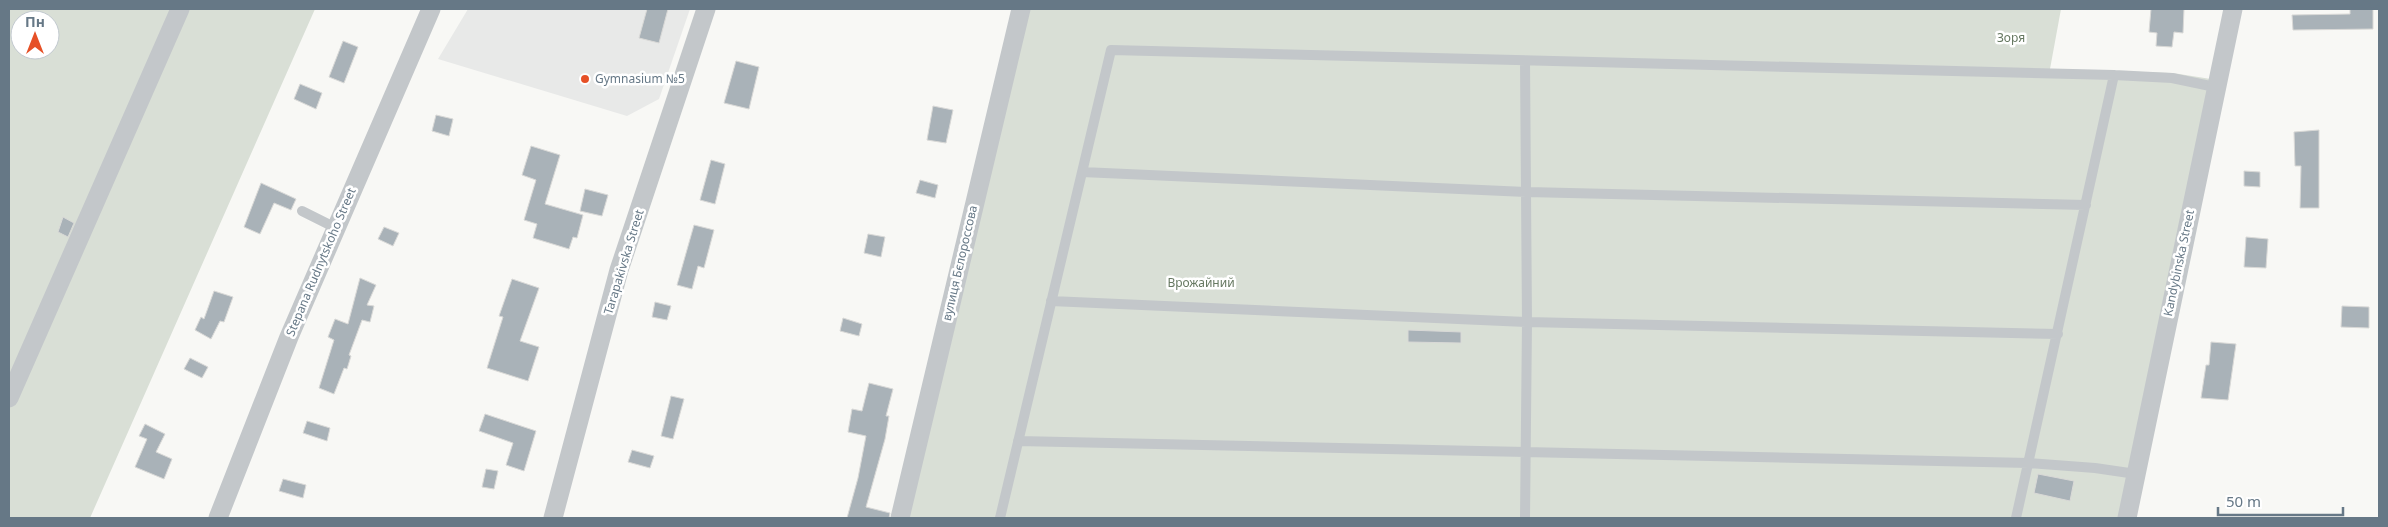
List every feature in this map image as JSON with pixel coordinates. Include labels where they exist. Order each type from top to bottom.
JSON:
[{"type":"street","points":[[9,398],[180,9]]},
{"type":"street","name":"Stepana Rudnytskoho Street","points":[[218,518],[289,337],[431,9]]},
{"type":"street","name":"Tarapakivska Street","points":[[553,518],[619,270],[706,9]]},
{"type":"street","name":"вулиця Бєлороссова","points":[[900,518],[1021,9]]},
{"type":"street","name":"Kandybinska Street","points":[[2127,518],[2215,87],[2233,9]]},
{"type":"lane","points":[[1000,518],[1111,50],[2114,76],[2172,78],[2215,87]]},
{"type":"lane","points":[[1525,518],[1524,453],[1527,322],[1526,61]]},
{"type":"lane","points":[[2016,518],[2114,76]]},
{"type":"lane","points":[[1082,172],[1527,192],[2086,205]]},
{"type":"lane","points":[[302,211],[336,228]]},
{"type":"lane","points":[[1051,301],[1527,322],[2058,334]]},
{"type":"lane","points":[[1018,441],[2029,463],[2136,474]]},
{"type":"shaded area","name":"Gymnasium №5","points":[[468,9],[690,9],[659,99],[627,116],[438,59]]},
{"type":"green space","points":[[9,9],[315,9],[90,518],[9,518]]},
{"type":"green space","name":"Врожайний","points":[[1021,9],[2061,9],[2050,69],[2173,73],[2217,80],[2127,518],[900,518]]},
{"type":"building","points":[[647,9],[668,9],[659,43],[639,38]]},
{"type":"building","points":[[2151,9],[2184,9],[2183,33],[2174,32],[2172,47],[2156,46],[2157,33],[2149,32]]},
{"type":"building","points":[[2350,9],[2373,9],[2373,29],[2293,30],[2292,15],[2350,14]]},
{"type":"building","points":[[343,41],[358,47],[344,83],[329,77]]},
{"type":"building","points":[[736,61],[759,67],[749,109],[724,103]]},
{"type":"building","points":[[300,84],[322,93],[316,109],[294,99]]},
{"type":"building","points":[[933,106],[953,110],[946,143],[927,140]]},
{"type":"building","points":[[436,115],[453,119],[449,136],[432,131]]},
{"type":"building","points":[[2319,130],[2319,208],[2300,208],[2301,166],[2295,166],[2294,132]]},
{"type":"building","points":[[531,146],[560,155],[545,204],[583,215],[577,238],[573,237],[569,249],[533,238],[537,224],[524,220],[536,180],[522,175]]},
{"type":"building","points":[[711,160],[725,164],[715,204],[700,200]]},
{"type":"building","points":[[2244,171],[2260,172],[2260,187],[2244,186]]},
{"type":"building","points":[[920,180],[938,185],[935,198],[916,193]]},
{"type":"building","points":[[261,183],[296,199],[291,210],[274,203],[260,234],[244,227]]},
{"type":"building","points":[[585,189],[608,195],[602,216],[580,211]]},
{"type":"building","points":[[63,217],[74,223],[68,237],[58,232]]},
{"type":"building","points":[[694,225],[714,230],[704,268],[698,266],[692,289],[677,285]]},
{"type":"building","points":[[384,227],[399,233],[393,246],[378,239]]},
{"type":"building","points":[[868,234],[885,237],[881,257],[864,253]]},
{"type":"building","points":[[2246,237],[2268,239],[2266,268],[2244,267]]},
{"type":"building","points":[[360,278],[376,285],[367,305],[374,306],[370,322],[362,320],[349,355],[351,356],[347,369],[344,368],[334,394],[319,388],[334,340],[328,337],[335,319],[348,324]]},
{"type":"building","points":[[512,279],[539,288],[520,341],[539,347],[528,381],[487,368],[503,317],[499,316]]},
{"type":"building","points":[[214,291],[233,297],[224,322],[220,321],[211,339],[195,330],[201,317],[204,319]]},
{"type":"building","points":[[655,302],[671,306],[667,320],[652,317]]},
{"type":"building","points":[[2342,306],[2369,307],[2369,328],[2341,327]]},
{"type":"building","points":[[843,318],[862,324],[859,336],[840,331]]},
{"type":"building","points":[[1408,330],[1461,332],[1461,343],[1408,342]]},
{"type":"building","points":[[2211,342],[2236,344],[2228,400],[2201,398],[2206,365],[2209,365]]},
{"type":"building","points":[[190,358],[208,367],[202,378],[184,369]]},
{"type":"building","points":[[869,383],[893,389],[886,416],[889,416],[885,439],[866,507],[890,513],[889,518],[847,518],[858,478],[866,436],[848,432],[852,409],[862,411]]},
{"type":"building","points":[[671,396],[684,399],[673,439],[661,436]]},
{"type":"building","points":[[485,414],[536,431],[524,471],[506,465],[513,443],[479,431]]},
{"type":"building","points":[[307,421],[330,428],[327,441],[303,433]]},
{"type":"building","points":[[145,424],[165,434],[156,452],[172,459],[164,479],[135,467],[147,439],[139,436]]},
{"type":"building","points":[[632,450],[654,456],[650,468],[628,462]]},
{"type":"building","points":[[486,469],[498,471],[494,489],[482,487]]},
{"type":"building","points":[[2038,474],[2074,481],[2070,501],[2034,493]]},
{"type":"building","points":[[283,479],[306,485],[303,498],[279,491]]},
{"type":"place","name":"Gymnasium №5","points":[[585,79]]},
{"type":"park label","name":"Зоря","points":[[2011,38]]}]
